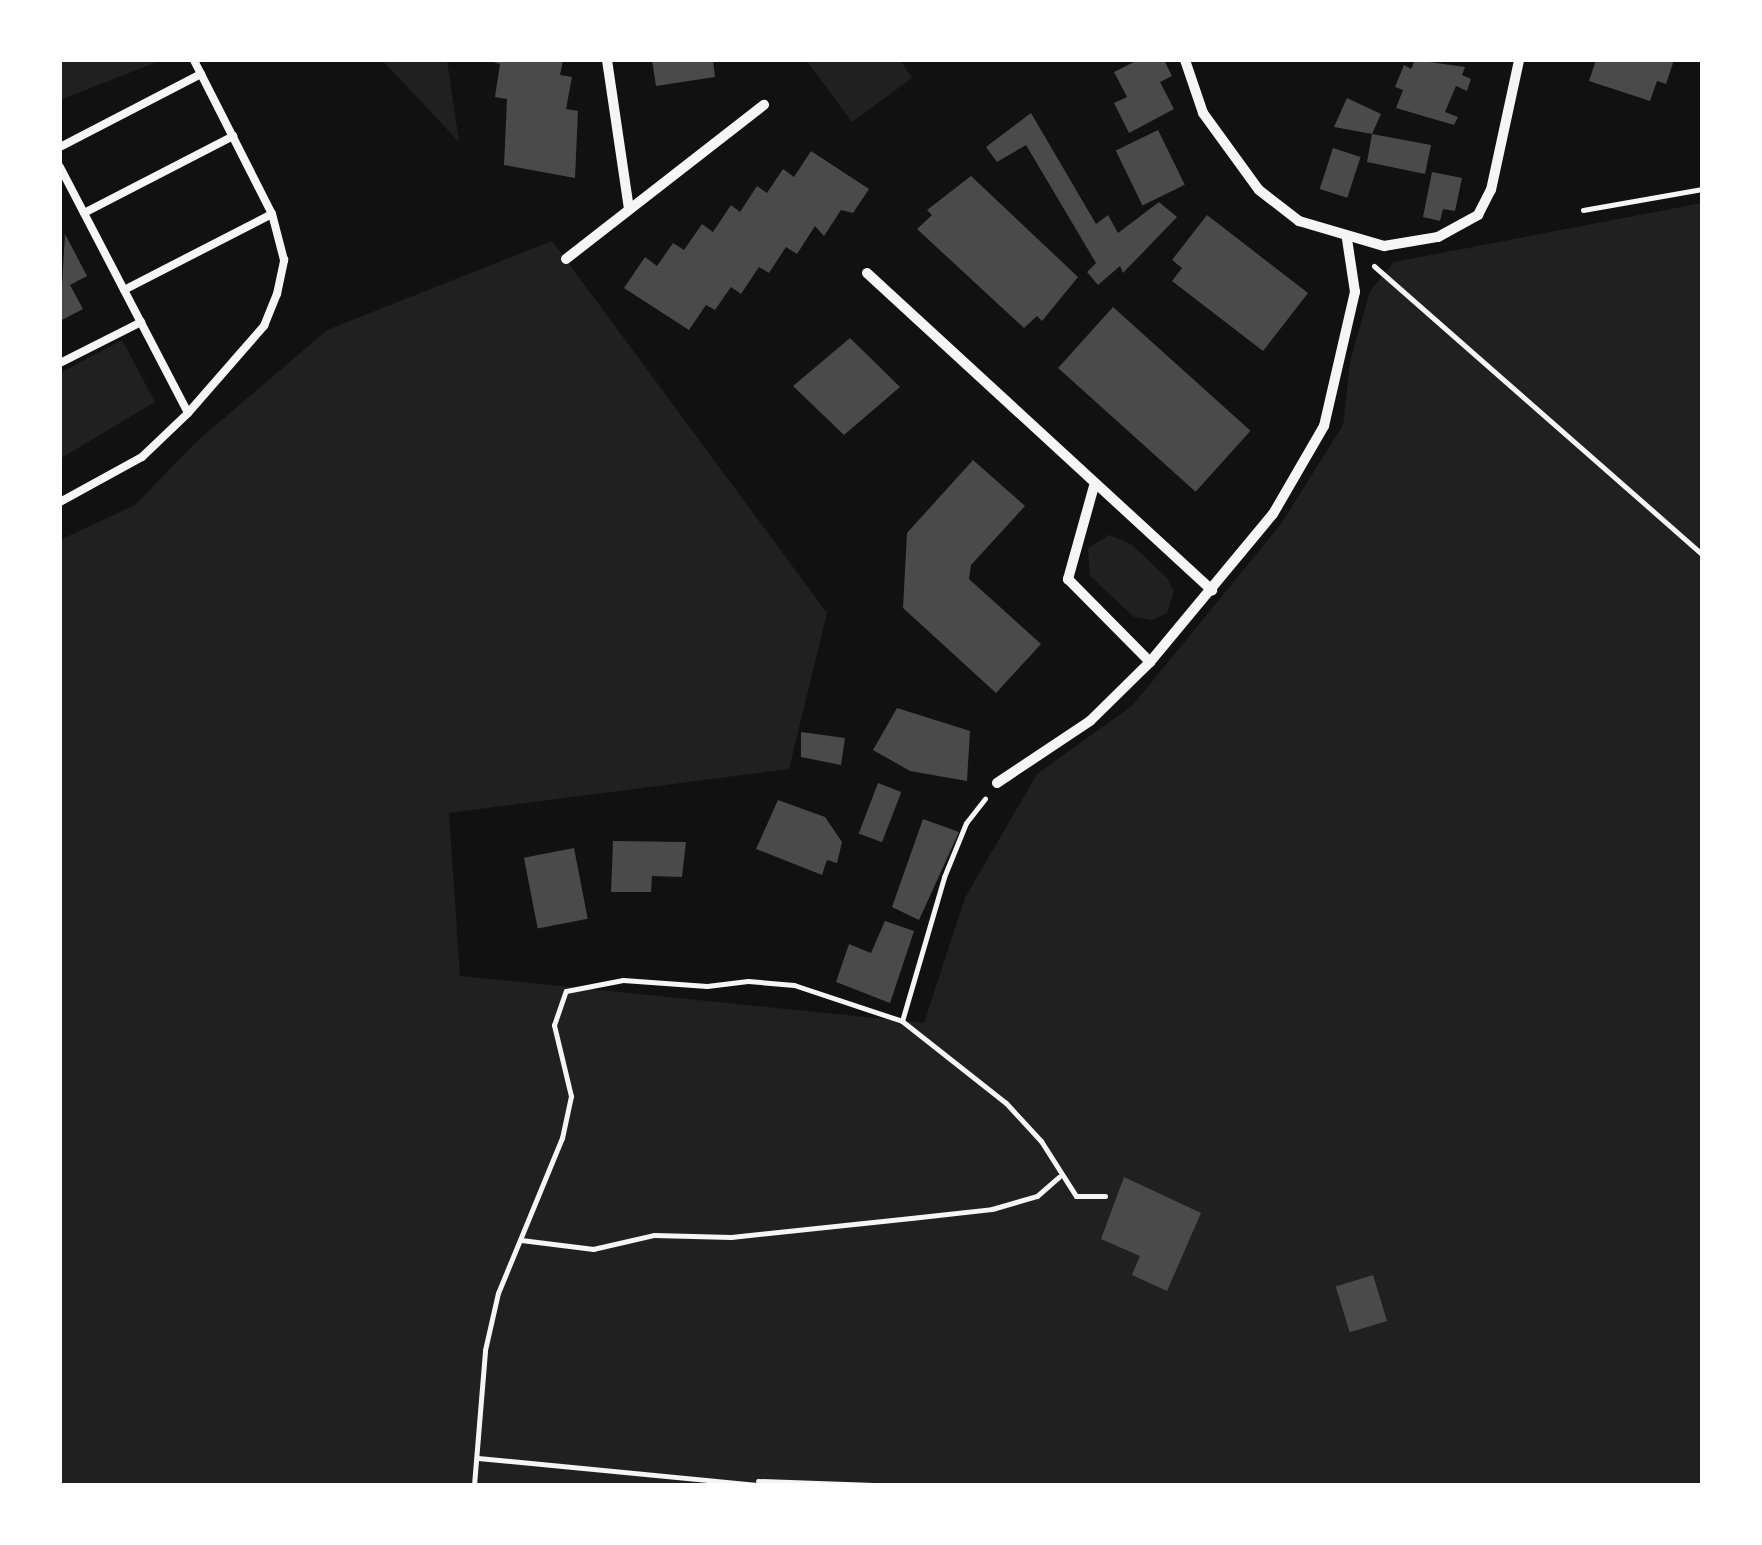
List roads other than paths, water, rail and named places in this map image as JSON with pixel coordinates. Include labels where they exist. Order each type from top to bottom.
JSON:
[{"type":"street","points":[[607,60],[629,209]]},
{"type":"street","points":[[1185,60],[1203,113],[1260,190],[1299,221],[1347,239],[1407,245],[1478,215],[1491,190],[1519,60]]},
{"type":"street","points":[[566,259],[764,105]]},
{"type":"street","points":[[998,783],[1090,721],[1150,662],[1274,514],[1324,426],[1355,292],[1347,239]]},
{"type":"street","points":[[866,273],[1094,486],[1212,590]]},
{"type":"street","points":[[1094,486],[1068,579],[1150,662]]},
{"type":"lane","points":[[60,502],[142,457],[188,413],[264,326],[284,260],[272,214],[194,60]]},
{"type":"lane","points":[[60,146],[201,74]]},
{"type":"lane","points":[[84,213],[232,136]]},
{"type":"lane","points":[[60,166],[188,413]]},
{"type":"lane","points":[[124,290],[272,214]]},
{"type":"lane","points":[[60,363],[140,322]]}]
